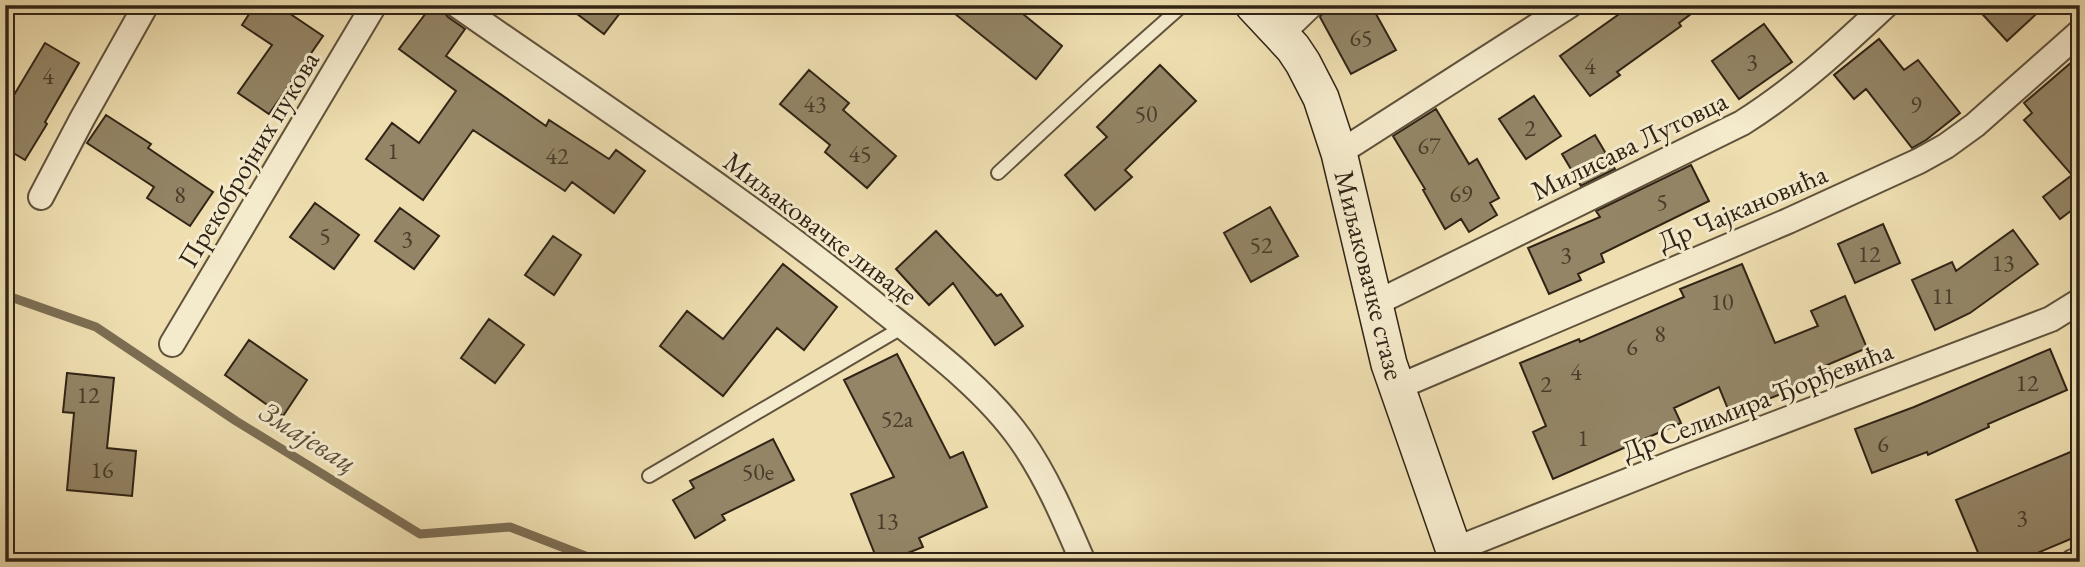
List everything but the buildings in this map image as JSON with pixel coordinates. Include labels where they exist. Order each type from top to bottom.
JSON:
[{"type":"street","points":[[41,197],[146,5]]},
{"type":"street","name":"Прекобројних пукова","points":[[173,344],[374,5]]},
{"type":"street","name":"Миљаковачке ливаде","points":[[457,5],[836,272],[976,389],[1021,439],[1044,478],[1083,562]]},
{"type":"street","name":"Миљаковачке стазе","points":[[1253,5],[1281,34],[1303,63],[1321,98],[1339,153],[1389,364],[1456,556]]},
{"type":"street","points":[[1281,34],[1311,5]]},
{"type":"street","points":[[1339,153],[1570,5]]},
{"type":"street","name":"Милисава Лутовца","points":[[1374,304],[1742,123],[1773,104],[1813,73],[1886,5]]},
{"type":"street","name":"Др Чајкановића","points":[[1398,387],[1788,221],[1919,161],[1975,125],[2080,32]]},
{"type":"street","name":"Др Селимира Ђорђевића","points":[[1456,556],[1678,461],[2051,318],[2080,301]]},
{"type":"street","points":[[2073,562],[2080,559]]},
{"type":"lane","points":[[998,173],[1183,5]]},
{"type":"lane","points":[[649,476],[903,327]]},
{"type":"waterway","name":"Змајевац","points":[[5,295],[96,327],[236,421],[420,534],[510,527],[601,562]]}]
